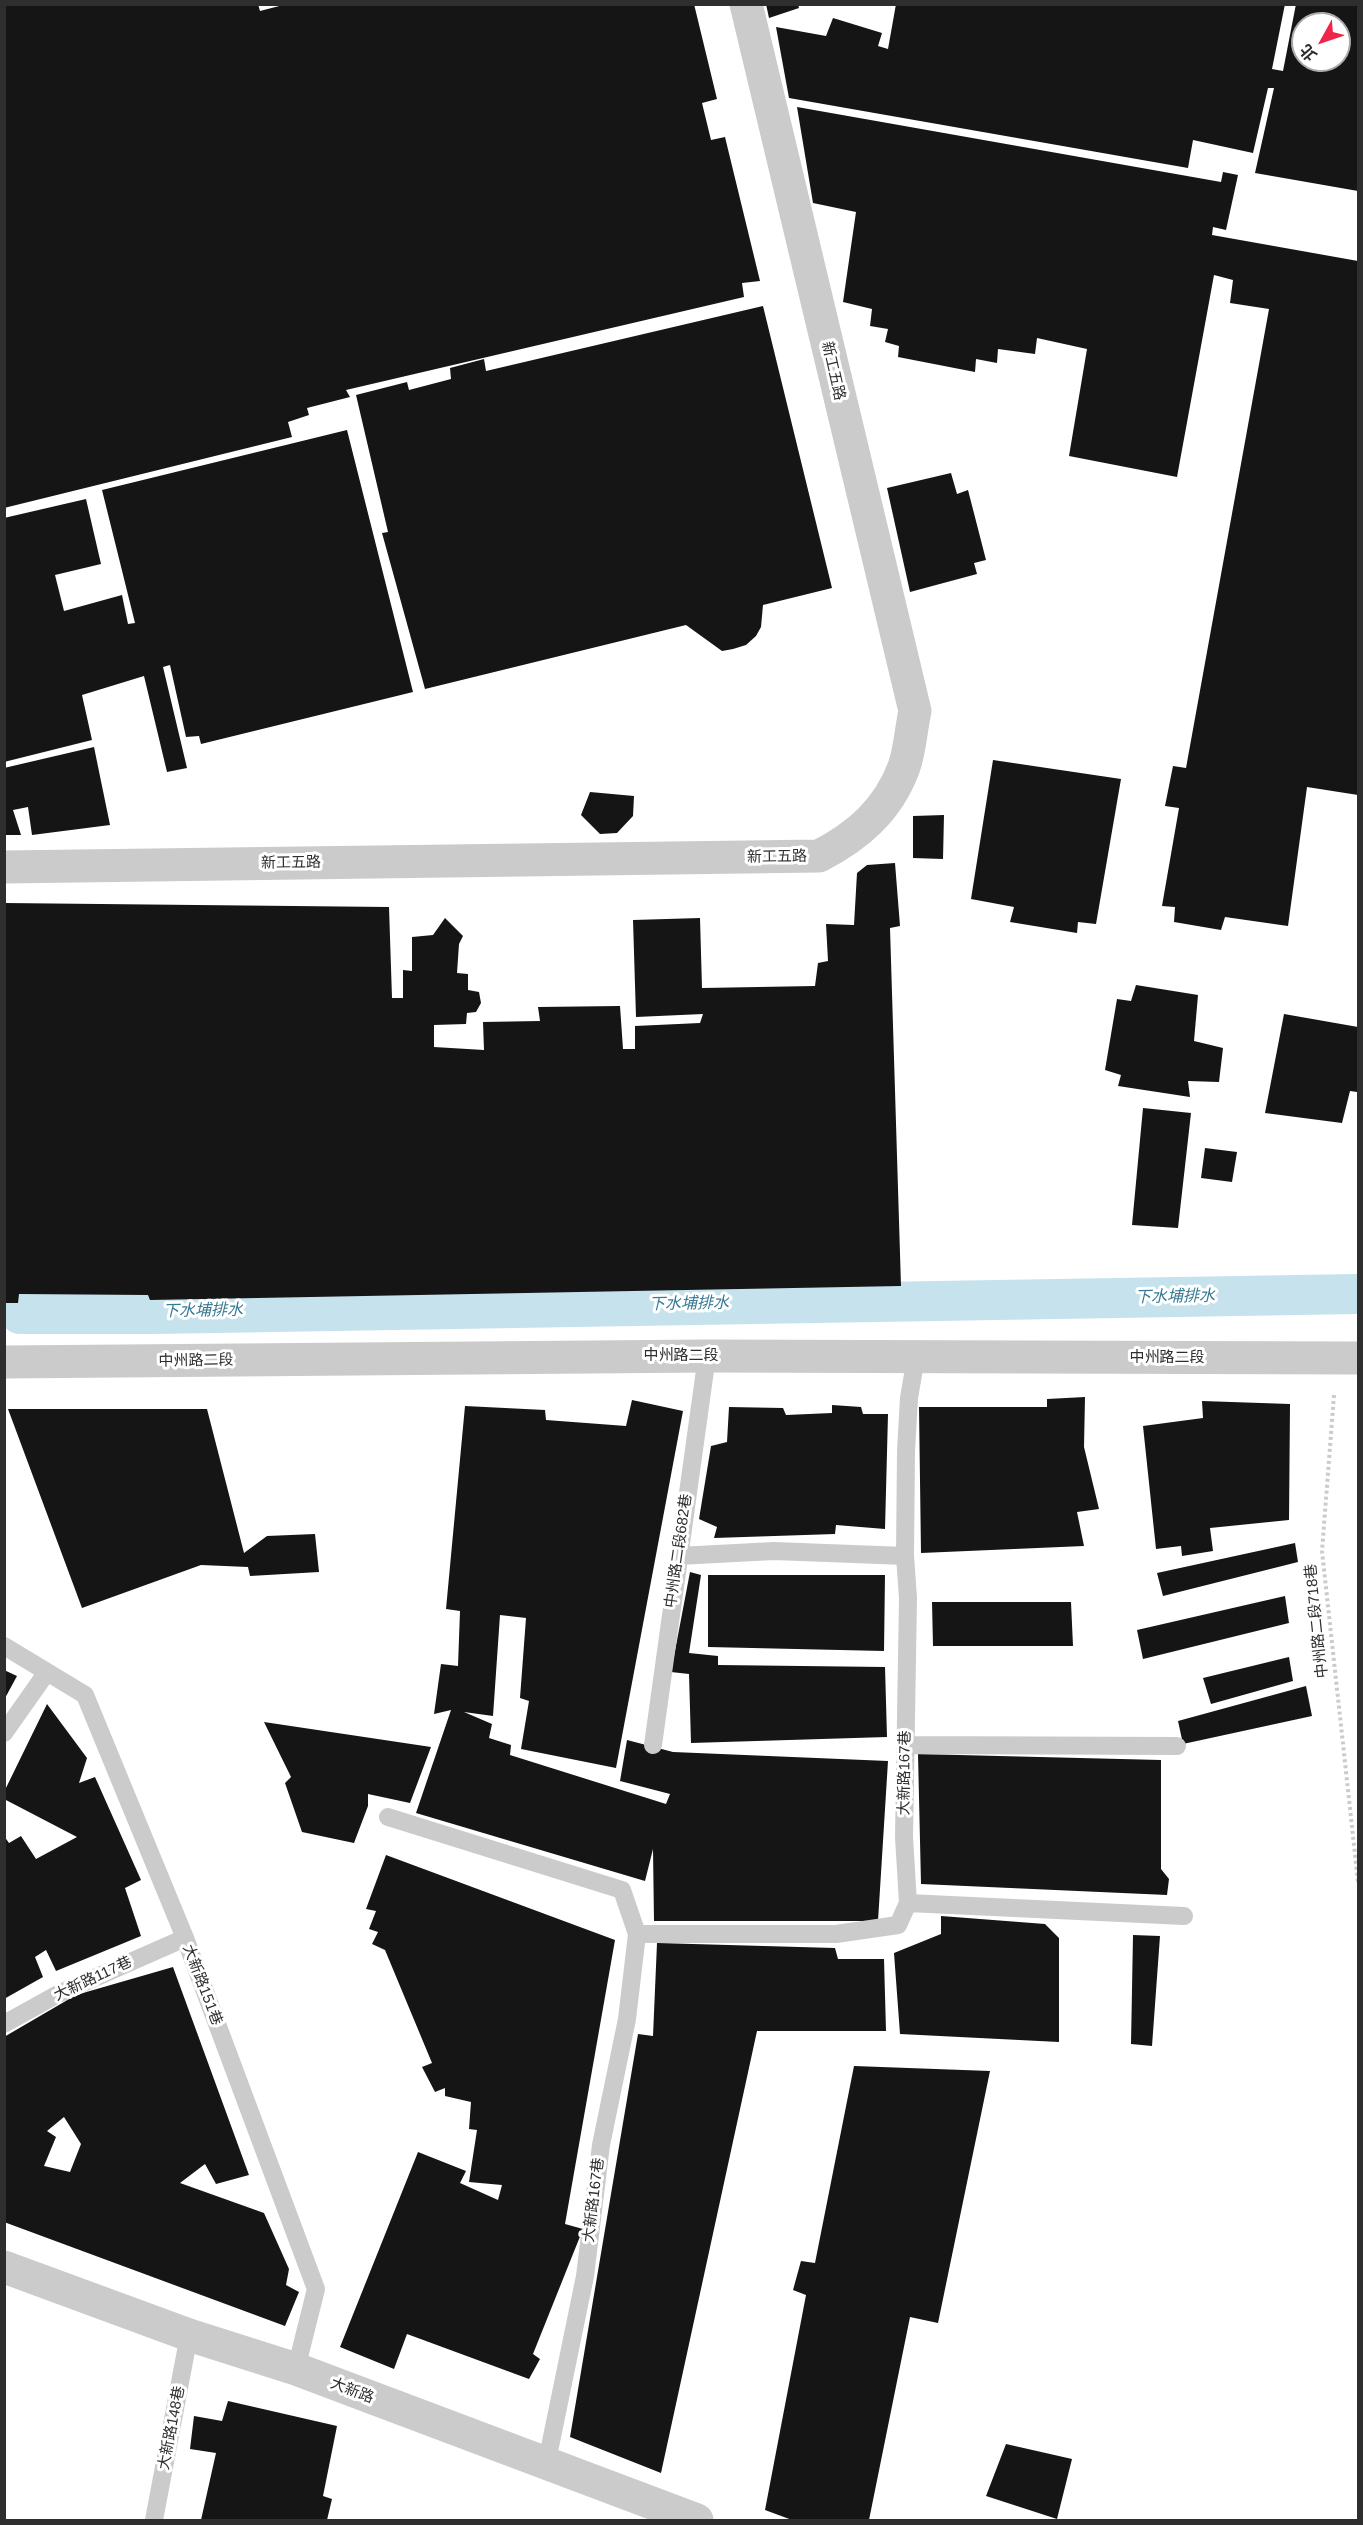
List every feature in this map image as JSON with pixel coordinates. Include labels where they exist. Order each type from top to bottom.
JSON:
[{"type":"street","name":"新工五路","points":[[4,867],[819,856],[849,841],[877,814],[904,767],[915,711],[746,4]]},
{"type":"street","name":"中州路二段","points":[[4,1362],[707,1356],[1348,1358]]},
{"type":"street","name":"大新路","points":[[4,2267],[189,2335],[296,2369],[546,2466],[697,2520]]},
{"type":"lane","name":"中州路二段682巷","points":[[653,1745],[707,1356]]},
{"type":"lane","name":"大新路167巷","points":[[908,1903],[904,1837],[908,1598],[904,1556],[909,1398],[916,1357]]},
{"type":"lane","points":[[678,1556],[774,1551],[904,1556]]},
{"type":"lane","name":"大新路151巷","points":[[4,1646],[85,1695],[185,1938],[316,2289],[296,2369]]},
{"type":"lane","points":[[4,1733],[47,1672]]},
{"type":"lane","points":[[906,1745],[1177,1746]]},
{"type":"lane","name":"大新路167巷","points":[[388,1817],[622,1890],[637,1934],[627,2019],[601,2145],[585,2276],[546,2466]]},
{"type":"lane","points":[[637,1934],[836,1934],[898,1925],[908,1903],[1184,1916]]},
{"type":"lane","name":"大新路117巷","points":[[4,2024],[58,1994],[185,1938]]},
{"type":"lane","name":"大新路148巷","points":[[154,2520],[189,2335]]},
{"type":"path","name":"中州路二段718巷","points":[[1348,1358],[1322,1551],[1359,1882]]},
{"type":"building","points":[[4,4],[258,4],[260,11],[287,4],[694,4],[717,99],[702,103],[711,140],[725,137],[760,281],[742,283],[744,297],[346,390],[350,397],[307,408],[309,415],[288,422],[292,437],[4,508]]},
{"type":"building","points":[[766,4],[798,4],[799,8],[769,18]]},
{"type":"building","points":[[896,4],[1285,4],[1272,69],[1283,71],[1291,30],[1291,72],[1351,72],[1351,12],[1294,12],[1296,4],[1358,4],[1358,191],[1255,173],[1274,88],[1268,88],[1253,153],[1193,140],[1188,168],[789,98],[776,27],[826,36],[833,18],[882,33],[878,46],[888,49]]},
{"type":"building","points":[[797,107],[1221,182],[1223,172],[1238,175],[1226,230],[1213,227],[1212,235],[1358,261],[1358,795],[1307,787],[1288,926],[1225,917],[1221,930],[1174,922],[1175,907],[1162,906],[1179,808],[1165,806],[1173,766],[1186,768],[1269,309],[1230,303],[1233,280],[1214,275],[1177,477],[1069,456],[1087,349],[1037,338],[1035,354],[998,349],[997,363],[976,359],[975,372],[898,357],[899,346],[885,342],[888,329],[870,326],[872,309],[843,302],[856,212],[813,203]]},
{"type":"building","points":[[763,306],[832,588],[763,605],[761,627],[756,636],[746,645],[733,649],[722,651],[686,625],[425,689],[382,533],[388,532],[356,395],[407,382],[409,390],[451,379],[450,368],[484,359],[486,371]]},
{"type":"building","points":[[347,430],[413,692],[201,744],[199,736],[186,737],[170,665],[163,667],[187,768],[167,772],[144,676],[82,695],[92,740],[4,762],[4,518],[86,499],[101,564],[55,575],[64,611],[122,595],[128,624],[135,623],[102,490]]},
{"type":"building","points":[[951,473],[957,494],[968,490],[986,560],[974,563],[977,574],[910,592],[887,488]]},
{"type":"building","points":[[94,747],[110,825],[32,835],[28,807],[13,810],[21,835],[4,835],[4,768]]},
{"type":"building","points":[[993,760],[1121,779],[1096,924],[1078,922],[1077,933],[1010,922],[1014,907],[971,899]]},
{"type":"building","points":[[590,792],[634,796],[633,816],[617,833],[600,834],[581,815]]},
{"type":"building","points":[[944,815],[943,859],[913,858],[913,816]]},
{"type":"building","points":[[895,863],[900,926],[890,928],[901,1286],[150,1300],[148,1295],[19,1294],[18,1303],[4,1303],[4,903],[389,907],[392,998],[403,998],[403,970],[412,971],[412,937],[433,935],[445,918],[463,936],[459,944],[457,973],[468,974],[468,990],[479,992],[481,1003],[476,1012],[467,1013],[466,1024],[434,1025],[434,1047],[484,1050],[483,1022],[540,1021],[538,1007],[620,1006],[623,1049],[635,1049],[635,1026],[700,1023],[703,1014],[636,1017],[633,920],[700,918],[702,988],[815,986],[818,963],[828,961],[826,924],[854,925],[857,873],[867,865]]},
{"type":"building","points":[[1136,985],[1198,995],[1194,1041],[1223,1048],[1219,1082],[1188,1081],[1190,1097],[1118,1086],[1121,1075],[1105,1070],[1117,999],[1131,1001]]},
{"type":"building","points":[[1284,1014],[1358,1027],[1357,1092],[1350,1091],[1342,1123],[1265,1113]]},
{"type":"building","points":[[1143,1108],[1191,1113],[1178,1228],[1132,1225]]},
{"type":"building","points":[[1205,1148],[1237,1152],[1232,1182],[1201,1178]]},
{"type":"building","points":[[1085,1397],[1084,1447],[1099,1509],[1077,1512],[1084,1546],[921,1553],[919,1407],[1047,1407],[1047,1399]]},
{"type":"building","points":[[632,1400],[683,1411],[616,1768],[521,1749],[529,1701],[520,1698],[526,1618],[500,1615],[493,1716],[464,1712],[492,1724],[489,1738],[511,1745],[510,1755],[666,1804],[670,1794],[620,1781],[627,1740],[673,1752],[888,1761],[878,1921],[654,1921],[653,1849],[645,1881],[416,1813],[451,1710],[434,1714],[441,1664],[458,1666],[460,1611],[446,1609],[465,1406],[545,1410],[546,1420],[626,1426]]},
{"type":"building","points":[[1202,1401],[1290,1404],[1289,1520],[1210,1528],[1213,1551],[1182,1556],[1181,1546],[1156,1549],[1143,1426],[1203,1418]]},
{"type":"building","points":[[832,1405],[861,1407],[863,1414],[888,1414],[885,1529],[836,1525],[835,1534],[714,1538],[717,1527],[699,1519],[711,1446],[727,1442],[729,1407],[783,1408],[786,1415],[832,1413]]},
{"type":"building","points":[[8,1409],[207,1409],[244,1553],[267,1536],[315,1534],[319,1572],[250,1576],[248,1567],[201,1565],[82,1608]]},
{"type":"building","points":[[1295,1543],[1298,1562],[1163,1596],[1157,1573]]},
{"type":"building","points":[[690,1572],[701,1575],[689,1653],[718,1656],[718,1665],[885,1667],[887,1737],[691,1743],[689,1674],[671,1672]]},
{"type":"building","points":[[708,1575],[885,1575],[884,1651],[708,1647]]},
{"type":"building","points":[[1285,1596],[1289,1623],[1143,1659],[1137,1630]]},
{"type":"building","points":[[932,1602],[1071,1602],[1073,1646],[933,1646]]},
{"type":"building","points":[[1289,1657],[1293,1681],[1211,1704],[1203,1678]]},
{"type":"building","points":[[4,1670],[17,1676],[4,1700]]},
{"type":"building","points":[[1306,1686],[1312,1716],[1183,1744],[1178,1721]]},
{"type":"building","points":[[47,1704],[87,1758],[79,1783],[95,1777],[141,1880],[125,1888],[141,1936],[56,1971],[46,1950],[35,1957],[43,1977],[4,1999],[4,1836],[9,1843],[21,1836],[36,1859],[77,1837],[4,1799],[4,1792]]},
{"type":"building","points":[[264,1722],[431,1747],[410,1803],[368,1794],[368,1806],[354,1843],[302,1832],[285,1783],[291,1777]]},
{"type":"building","points":[[918,1754],[1161,1760],[1161,1869],[1169,1879],[1167,1895],[921,1884]]},
{"type":"building","points":[[386,1855],[615,1940],[565,2224],[583,2229],[533,2354],[540,2359],[529,2379],[407,2334],[394,2369],[340,2347],[418,2152],[466,2171],[460,2183],[498,2200],[502,2185],[469,2182],[477,2130],[469,2129],[471,2102],[445,2096],[445,2088],[435,2092],[422,2067],[432,2063],[385,1950],[372,1944],[378,1932],[369,1929],[376,1911],[366,1909]]},
{"type":"building","points":[[941,1916],[1045,1924],[1059,1938],[1059,2042],[900,2034],[894,1953],[941,1934]]},
{"type":"building","points":[[1133,1935],[1160,1936],[1152,2046],[1131,2044]]},
{"type":"building","points":[[657,1943],[835,1948],[838,1959],[884,1959],[886,2031],[757,2031],[661,2473],[570,2437],[638,2034],[653,2036]]},
{"type":"building","points":[[173,1967],[249,2175],[216,2184],[205,2164],[180,2183],[264,2213],[289,2269],[286,2285],[299,2292],[285,2326],[4,2222],[4,2037],[76,1995]],"holes":[[[64,2117],[81,2144],[70,2172],[44,2166],[56,2137],[47,2131]]]},
{"type":"building","points":[[854,2066],[990,2071],[938,2323],[910,2317],[869,2520],[792,2520],[765,2510],[806,2295],[793,2290],[801,2261],[815,2263]]},
{"type":"building","points":[[228,2401],[337,2426],[323,2496],[332,2499],[327,2520],[201,2520],[216,2453],[190,2449],[194,2416],[222,2421]]},
{"type":"building","points":[[1006,2444],[1072,2459],[1057,2519],[986,2496]]},
{"type":"waterway","name":"下水埔排水","points":[[20,1314],[154,1314],[1358,1294]]}]
